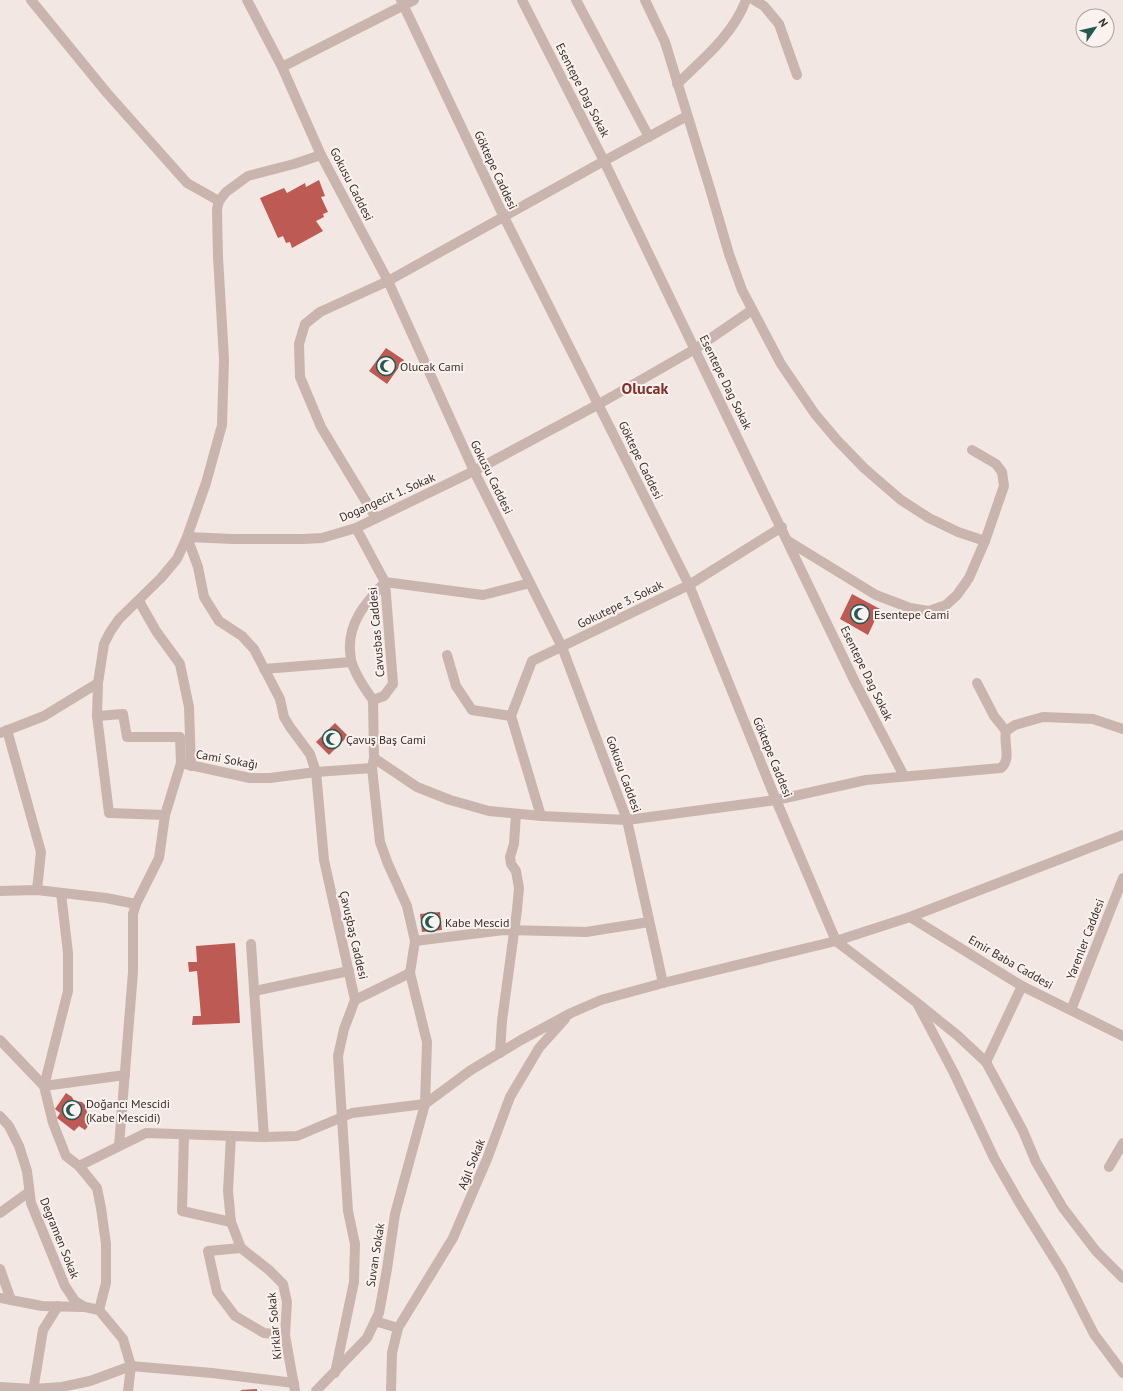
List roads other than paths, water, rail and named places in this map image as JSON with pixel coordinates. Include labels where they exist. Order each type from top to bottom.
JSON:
[{"type":"street","points":[[31,0],[107,94],[182,178],[187,183],[219,201]]},
{"type":"street","name":"Gokusu Caddesi","points":[[247,0],[282,67],[322,155],[388,281],[474,471],[562,647],[627,820],[663,983]]},
{"type":"street","points":[[282,67],[402,3],[414,0]]},
{"type":"street","name":"Esentepe Dag Sokak","points":[[522,0],[604,161],[782,527],[855,682],[904,776]]},
{"type":"street","points":[[576,0],[649,137]]},
{"type":"street","points":[[645,0],[665,42],[729,254],[742,290],[781,364],[815,414],[864,468],[901,500],[929,518],[958,532],[985,541]]},
{"type":"street","points":[[677,84],[720,42],[742,12],[746,0]]},
{"type":"street","points":[[754,0],[764,6],[780,24],[797,75]]},
{"type":"street","name":"Göktepe Caddesi","points":[[402,3],[504,217],[689,585],[776,800],[836,941]]},
{"type":"street","points":[[376,518],[321,427],[300,377],[299,344],[305,324],[320,312],[388,281],[687,116]]},
{"type":"street","points":[[165,815],[109,813],[98,716],[98,683],[104,644],[119,619],[139,601],[177,559],[187,537],[206,483],[222,425],[224,359],[218,257],[217,209],[219,201],[226,192],[248,176],[322,155]]},
{"type":"street","name":"Dogangecit 1. Sokak","points":[[187,537],[234,539],[316,539],[356,528],[474,471],[599,404],[695,349],[752,310]]},
{"type":"street","points":[[788,541],[876,595],[910,608],[929,611],[946,605],[957,595],[969,578],[985,541],[1004,486],[1002,472],[996,464],[972,450]]},
{"type":"street","name":"Gokutepe 3. Sokak","points":[[511,716],[532,661],[689,585],[782,527]]},
{"type":"street","name":"Cavusbas Caddesi","points":[[356,528],[385,582],[393,684],[384,696],[373,700]]},
{"type":"street","name":"Çavuşbaş Caddesi","points":[[187,537],[198,567],[204,597],[219,620],[242,636],[254,649],[280,699],[284,717],[310,754],[316,772],[324,860],[355,1000]]},
{"type":"street","points":[[425,1104],[427,1042],[410,973],[415,941],[407,906],[380,842],[373,763],[373,700],[351,662],[351,631],[368,600],[385,582],[483,596],[530,584]]},
{"type":"street","points":[[119,1146],[133,972],[134,914],[136,904],[159,858],[165,815],[186,764],[189,707],[180,664],[156,631],[139,601]]},
{"type":"street","points":[[447,655],[456,686],[472,710],[511,716],[541,816]]},
{"type":"street","points":[[264,669],[351,662]]},
{"type":"street","points":[[37,890],[41,852],[3,732],[44,716],[98,683]]},
{"type":"street","points":[[977,683],[994,716],[1006,731]]},
{"type":"street","name":"Cami Sokağı","points":[[98,716],[123,714],[127,737],[180,737],[186,764],[250,778],[270,778],[373,763]]},
{"type":"street","points":[[373,763],[417,788],[450,800],[490,811],[541,816],[627,820],[776,800],[866,780],[1001,768],[1004,766],[1007,757],[1004,738],[1006,731],[1015,725],[1043,717],[1093,719],[1123,729]]},
{"type":"street","points":[[500,1053],[502,1021],[515,929],[518,888],[516,871],[511,864],[510,857],[514,844],[516,814]]},
{"type":"street","points":[[79,1166],[146,1134],[264,1137],[297,1136],[352,1113],[425,1104],[471,1070],[571,1013],[601,1000],[663,983],[836,941],[910,917],[1123,835]]},
{"type":"street","name":"Yarenler Caddesi","points":[[1071,1010],[1123,878]]},
{"type":"street","points":[[0,891],[37,890],[106,898],[136,904]]},
{"type":"street","points":[[61,893],[68,953],[68,991],[44,1086],[53,1123],[66,1156],[79,1166],[97,1188],[106,1244],[106,1283],[99,1310],[123,1339],[130,1366],[128,1391]]},
{"type":"street","name":"Emir Baba Caddesi","points":[[910,917],[1022,986],[1123,1036]]},
{"type":"street","points":[[415,941],[515,929],[586,932],[649,922]]},
{"type":"street","points":[[836,941],[957,1035],[986,1062],[1023,1131],[1036,1162],[1064,1208],[1096,1251],[1123,1278]]},
{"type":"street","points":[[251,944],[264,1137]]},
{"type":"street","points":[[254,991],[349,972]]},
{"type":"street","points":[[335,1373],[354,1282],[355,1244],[348,1211],[338,1056],[344,1029],[355,1000],[410,973]]},
{"type":"street","points":[[986,1062],[1022,986]]},
{"type":"street","points":[[916,1002],[954,1073],[997,1164],[1062,1271],[1094,1334],[1123,1373]]},
{"type":"street","name":"Ağıl Sokak","points":[[391,1391],[392,1353],[398,1328],[453,1238],[487,1159],[510,1097],[539,1048],[571,1013]]},
{"type":"street","points":[[0,1040],[44,1086]]},
{"type":"street","points":[[44,1086],[125,1075]]},
{"type":"street","name":"Suvan Sokak","points":[[316,1391],[335,1373],[367,1338],[379,1313],[395,1214],[425,1104]]},
{"type":"street","name":"Degramen Sokak","points":[[0,1116],[9,1126],[19,1146],[27,1171],[31,1203],[65,1286],[75,1301],[85,1307],[99,1310]]},
{"type":"street","points":[[184,1135],[182,1211],[231,1222]]},
{"type":"street","name":"Kirklar Sokak","points":[[231,1136],[228,1191],[231,1222],[242,1248],[269,1270],[283,1284],[287,1302],[285,1335],[294,1387]]},
{"type":"street","points":[[1108,1167],[1123,1143]]},
{"type":"street","points":[[0,1213],[29,1192]]},
{"type":"street","points":[[242,1248],[208,1251],[217,1292],[235,1316],[264,1333],[285,1335]]},
{"type":"street","points":[[0,1269],[11,1300]]},
{"type":"street","points":[[0,1298],[42,1306],[85,1307]]},
{"type":"street","points":[[33,1390],[43,1330],[58,1306]]},
{"type":"street","points":[[375,1321],[398,1328]]},
{"type":"street","points":[[0,1387],[33,1390],[62,1387],[90,1381],[130,1366],[212,1373],[294,1387]]},
{"type":"place","name":"Olucak Cami","points":[[386,366]]},
{"type":"place","name":"Esentepe Cami","points":[[860,614]]},
{"type":"place","name":"Çavuş Baş Cami","points":[[332,739]]},
{"type":"place","name":"Kabe Mescid","points":[[431,922]]},
{"type":"place","name":"Doğancı Mescidi (Kabe Mescidi)","points":[[72,1110]]},
{"type":"district","name":"Olucak","points":[[645,388]]}]
